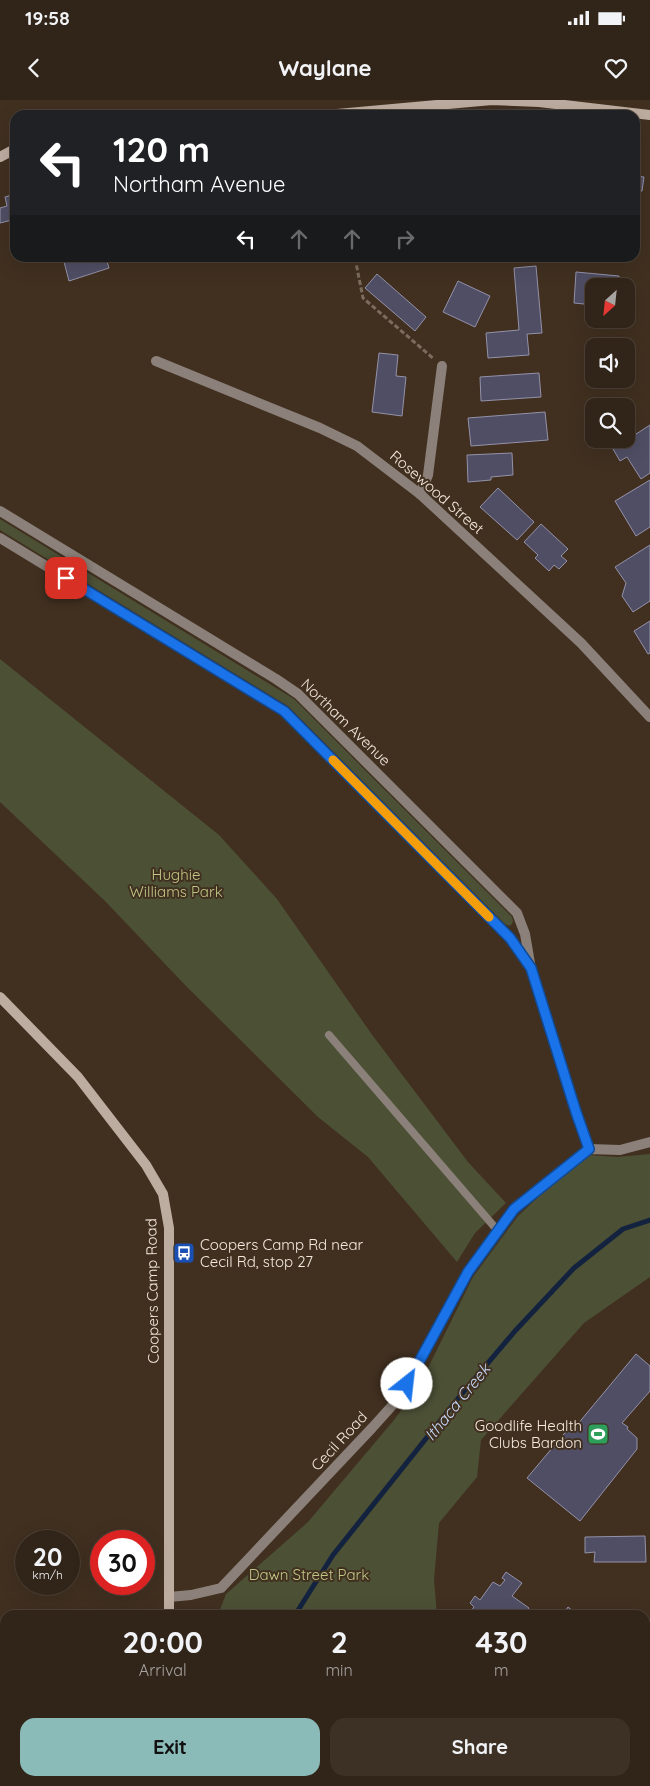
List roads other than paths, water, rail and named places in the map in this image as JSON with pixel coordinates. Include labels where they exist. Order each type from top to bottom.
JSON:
[{"type":"main road","points":[[381,110],[492,100],[539,102],[607,110]]},
{"type":"main road","name":"Coopers Camp Road","points":[[0,997],[78,1077],[146,1165],[163,1194],[169,1228],[169,1610]]},
{"type":"street","name":"Rosewood Street","points":[[156,362],[320,428],[358,446],[420,494],[581,643],[650,717]]},
{"type":"street","points":[[420,494],[428,475],[442,366]]},
{"type":"street","name":"Northam Avenue","points":[[0,511],[276,678],[306,701],[517,913],[525,934],[531,968],[589,1149]]},
{"type":"street","name":"Northam Avenue","points":[[0,538],[284,711],[510,938],[531,968]]},
{"type":"street","points":[[589,1149],[620,1150],[650,1142]]},
{"type":"street","name":"Cecil Road","points":[[169,1597],[191,1595],[220,1588],[372,1428],[399,1398],[468,1272],[514,1209],[589,1149]]},
{"type":"lane","points":[[329,1035],[498,1231]]},
{"type":"waterway","name":"Ithaca Creek","points":[[298,1610],[333,1555],[460,1396],[515,1331],[574,1268],[623,1229],[650,1220]]},
{"type":"place","name":"Coopers Camp Rd near Cecil Rd, stop 27","points":[[184,1253]]},
{"type":"place","name":"Goodlife Health Clubs Bardon","points":[[598,1434]]},
{"type":"park label","name":"Hughie Williams Park","points":[[176,882]]},
{"type":"park label","name":"Dawn Street Park","points":[[309,1574]]}]
